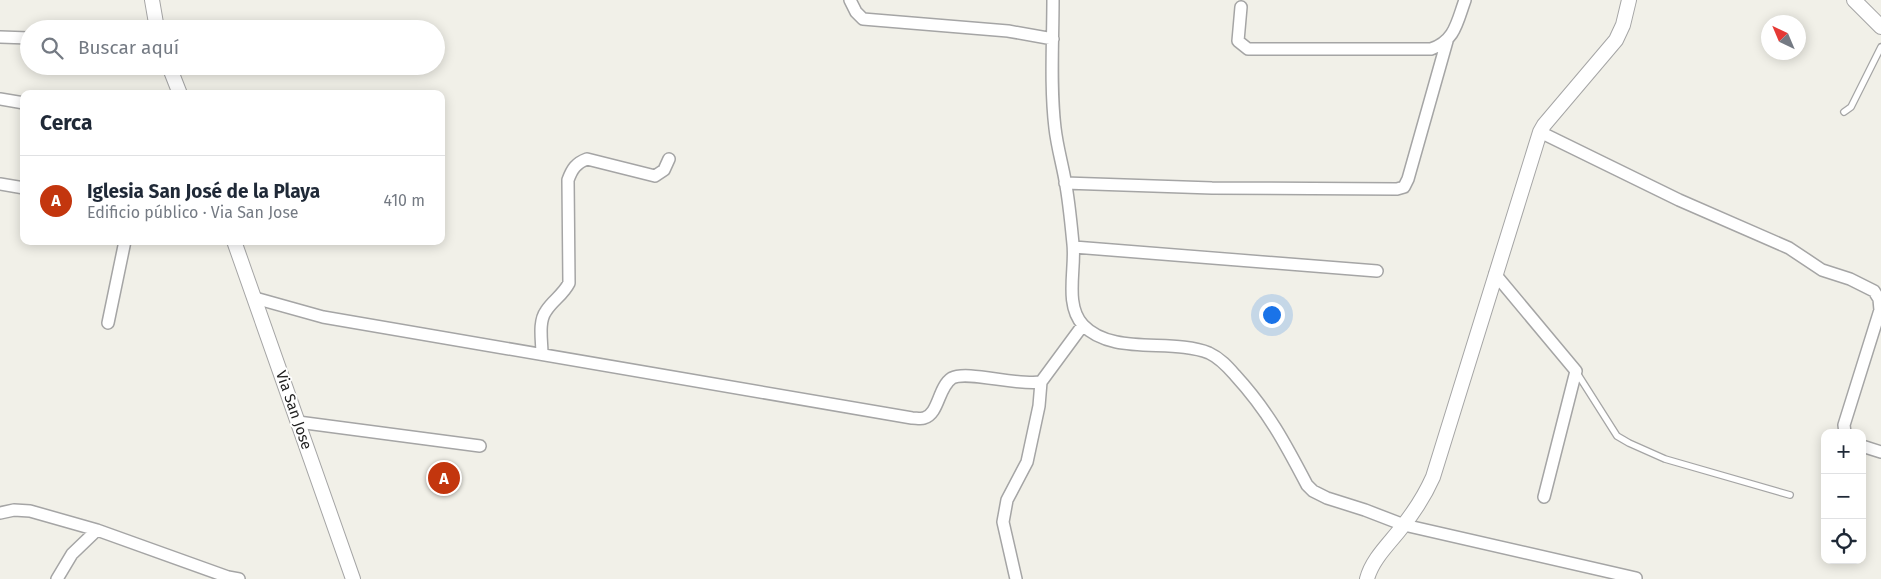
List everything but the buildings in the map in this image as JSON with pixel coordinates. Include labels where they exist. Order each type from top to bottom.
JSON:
[{"type":"street","points":[[152,0],[156,20]]},
{"type":"street","points":[[850,0],[856,12],[863,19],[1008,31],[1053,39]]},
{"type":"street","points":[[1054,0],[1053,89],[1055,128],[1074,247],[1072,291],[1076,316],[1083,325],[1103,338],[1198,350],[1212,354],[1240,380],[1266,412],[1282,436],[1307,486],[1327,498],[1404,525],[1636,578]]},
{"type":"street","points":[[1065,183],[1212,188],[1397,189],[1404,187],[1408,179],[1447,41],[1454,31],[1465,0]]},
{"type":"street","points":[[1367,579],[1371,567],[1404,525],[1434,477],[1540,132],[1544,124],[1616,40],[1623,25],[1629,0]]},
{"type":"street","points":[[1854,0],[1881,27]]},
{"type":"street","points":[[1241,8],[1238,41],[1248,49],[1431,49],[1447,41]]},
{"type":"street","points":[[0,37],[20,38]]},
{"type":"street","points":[[172,75],[178,90]]},
{"type":"street","points":[[0,99],[20,102]]},
{"type":"street","points":[[1540,132],[1679,200],[1789,248],[1822,270],[1850,279],[1874,291],[1879,299],[1880,310],[1844,425],[1844,429]]},
{"type":"street","points":[[542,354],[542,322],[545,312],[564,293],[569,283],[568,180],[571,170],[579,162],[587,159],[655,176],[664,170],[669,159]]},
{"type":"street","points":[[0,184],[20,187]]},
{"type":"street","points":[[108,323],[124,245]]},
{"type":"street","name":"Via San Jose","points":[[235,245],[353,579]]},
{"type":"street","points":[[1074,247],[1377,271]]},
{"type":"street","points":[[1495,274],[1576,371],[1544,497]]},
{"type":"street","points":[[255,298],[323,317],[912,418],[924,418],[932,414],[944,385],[962,374],[1029,384],[1041,382]]},
{"type":"street","points":[[1016,579],[1004,522],[1007,500],[1027,462],[1039,406],[1041,382],[1083,325]]},
{"type":"street","points":[[298,422],[480,446]]},
{"type":"street","points":[[1866,447],[1881,452]]},
{"type":"street","points":[[0,513],[14,510],[30,511],[97,530],[228,577],[239,579]]},
{"type":"street","points":[[57,579],[72,554],[97,530]]},
{"type":"lane","points":[[1844,112],[1851,107],[1881,47]]},
{"type":"lane","points":[[1576,371],[1617,436],[1629,443],[1665,459],[1790,495]]},
{"type":"place","name":"Iglesia San José de la Playa","points":[[444,478]]}]
